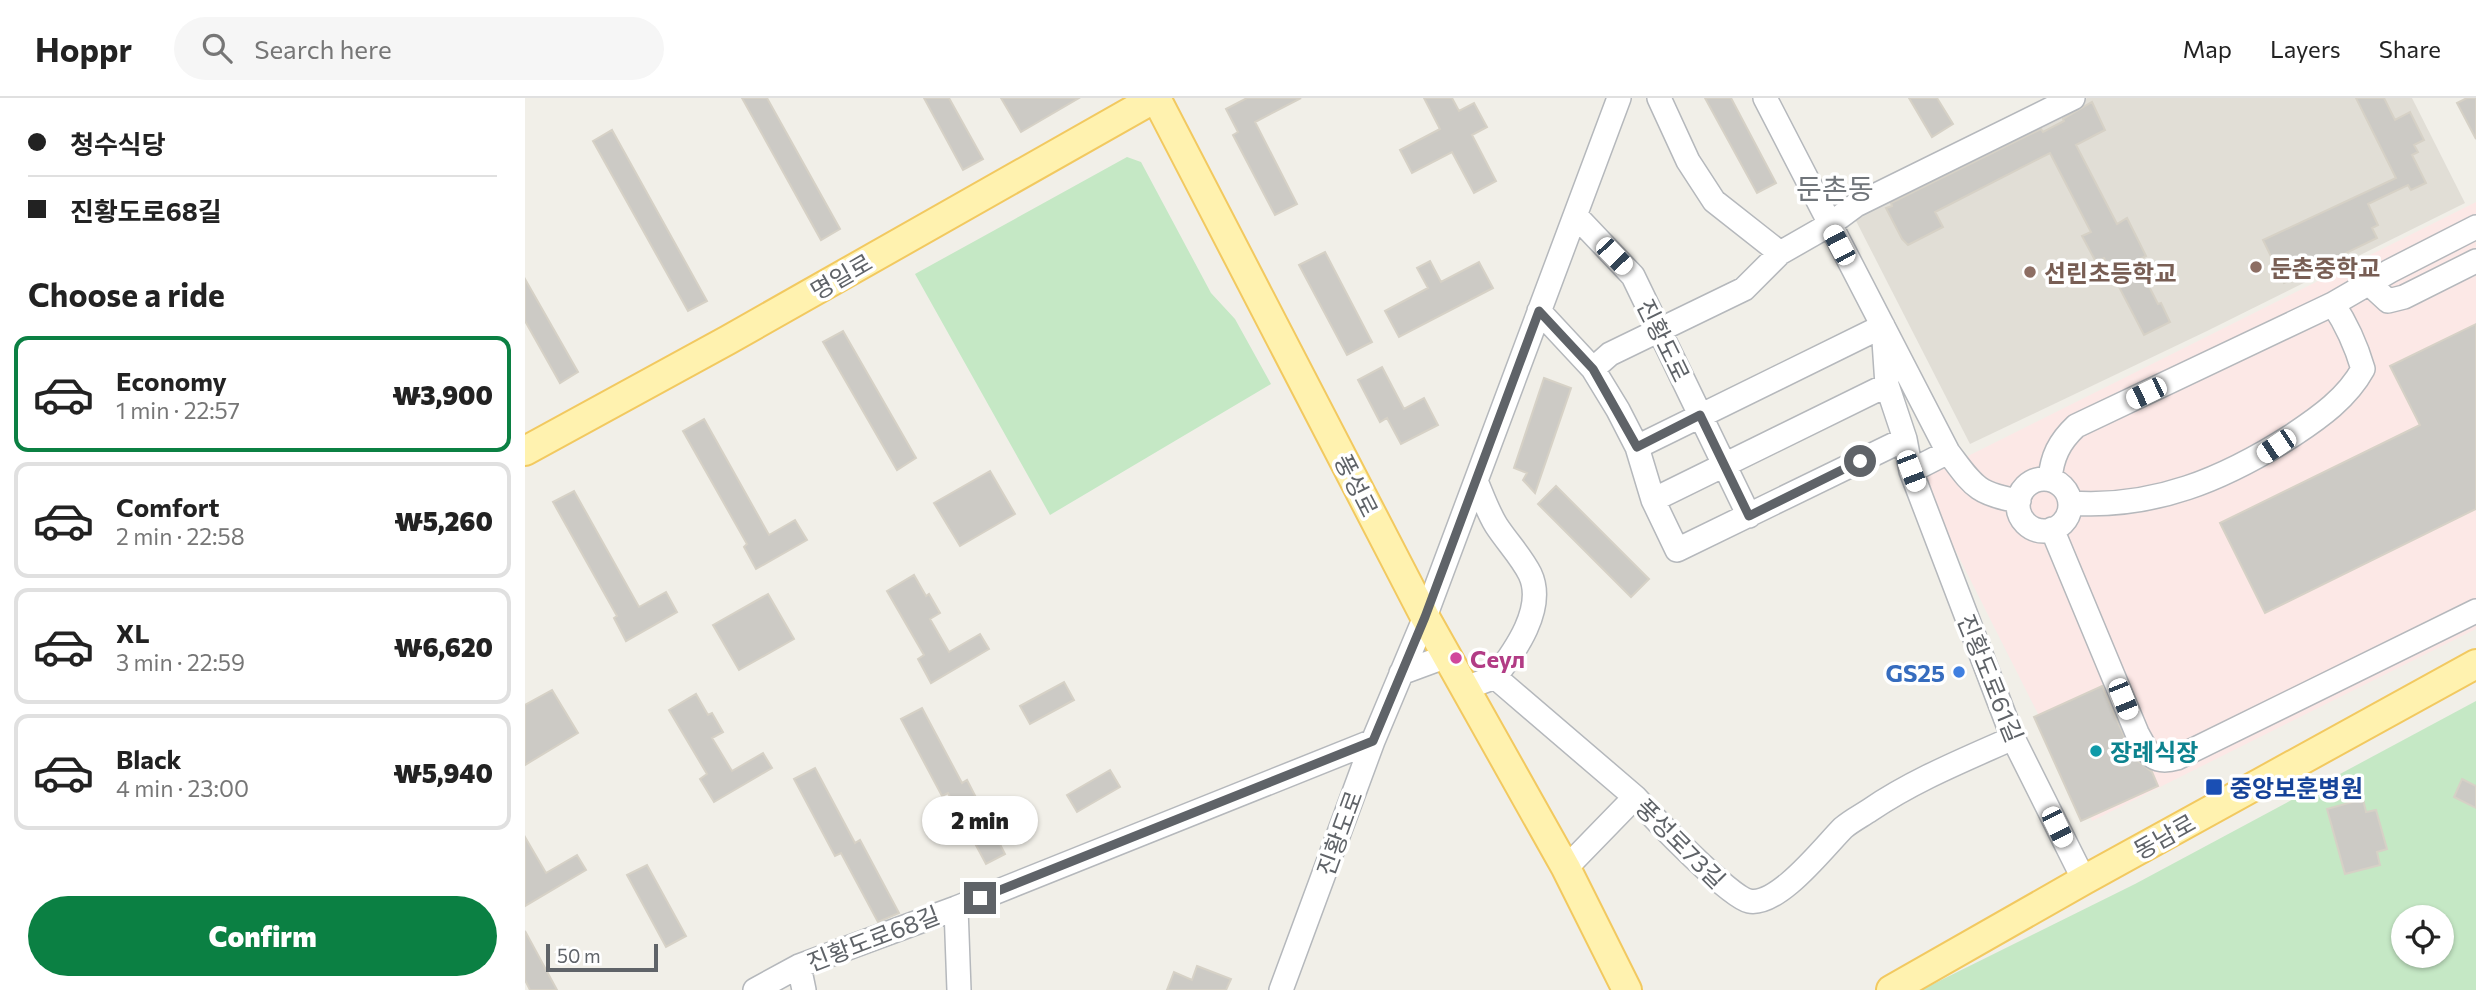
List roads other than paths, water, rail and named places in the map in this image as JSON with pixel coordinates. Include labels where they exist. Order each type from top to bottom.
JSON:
[{"type":"main road","name":"명일로","points":[[525,452],[1156,98]]},
{"type":"main road","name":"풍성로","points":[[1156,98],[1425,617],[1566,868],[1627,990]]},
{"type":"main road","name":"동남로","points":[[1891,990],[2084,880],[2476,664]]},
{"type":"street","name":"진황도로","points":[[1281,990],[1373,741],[1425,617],[1619,98]]},
{"type":"street","points":[[1658,98],[1688,161],[1714,201],[1780,253]]},
{"type":"street","name":"진황도로61길","points":[[1765,98],[1948,452],[1967,477],[1982,491],[2019,500]]},
{"type":"street","points":[[1593,369],[1610,354],[1744,289],[1780,253],[1829,225],[1856,205],[2073,98]]},
{"type":"street","name":"진황도로","points":[[1576,216],[1633,276],[1749,516]]},
{"type":"street","points":[[2050,480],[2051,463],[2057,448],[2076,426],[2333,304],[2476,227]]},
{"type":"street","points":[[2375,280],[2375,289],[2388,301],[2404,297],[2476,261]]},
{"type":"street","points":[[2070,503],[2104,505],[2149,498],[2185,488],[2220,476],[2262,456],[2317,420],[2337,402],[2363,369],[2347,325],[2333,304]]},
{"type":"street","points":[[1539,311],[1593,369],[1637,447],[1653,500],[1677,550],[1905,439]]},
{"type":"street","points":[[1637,447],[1882,326]]},
{"type":"street","name":"진황도로61길","points":[[1882,326],[1887,386],[1905,439],[1911,471],[2013,738],[2084,880]]},
{"type":"street","points":[[1653,500],[1887,386]]},
{"type":"street","points":[[1911,471],[1948,452]]},
{"type":"street","points":[[2050,480],[2064,488],[2070,503],[2065,519],[2052,529],[2043,530],[2027,524],[2019,509],[2019,500],[2022,492],[2033,481],[2050,480]]},
{"type":"street","points":[[1466,688],[1495,677],[1517,645],[1536,597],[1532,578],[1522,559],[1495,524],[1476,481]]},
{"type":"street","points":[[2052,529],[2137,733],[2153,758],[2163,762],[2177,758],[2476,611]]},
{"type":"street","points":[[1401,673],[1447,656]]},
{"type":"street","name":"풍성로73길","points":[[1495,677],[1635,797],[1725,888],[1746,901],[1767,899],[1781,890],[1846,825],[1898,790],[2013,738]]},
{"type":"street","name":"진황도로68길","points":[[755,990],[799,966],[955,908],[1373,741]]},
{"type":"street","points":[[1566,868],[1635,797]]},
{"type":"street","name":"진황도로68길","points":[[955,908],[959,990]]},
{"type":"street","points":[[799,966],[804,990]]},
{"type":"place","name":"둔촌중학교","points":[[2256,267]]},
{"type":"place","name":"선린초등학교","points":[[2030,272]]},
{"type":"place","name":"Сеул","points":[[1456,658]]},
{"type":"place","name":"GS25","points":[[1959,672]]},
{"type":"place","name":"장례식장","points":[[2096,751]]},
{"type":"place","name":"중앙보훈병원","points":[[2214,787]]},
{"type":"district","name":"둔촌동","points":[[1835,188]]}]
